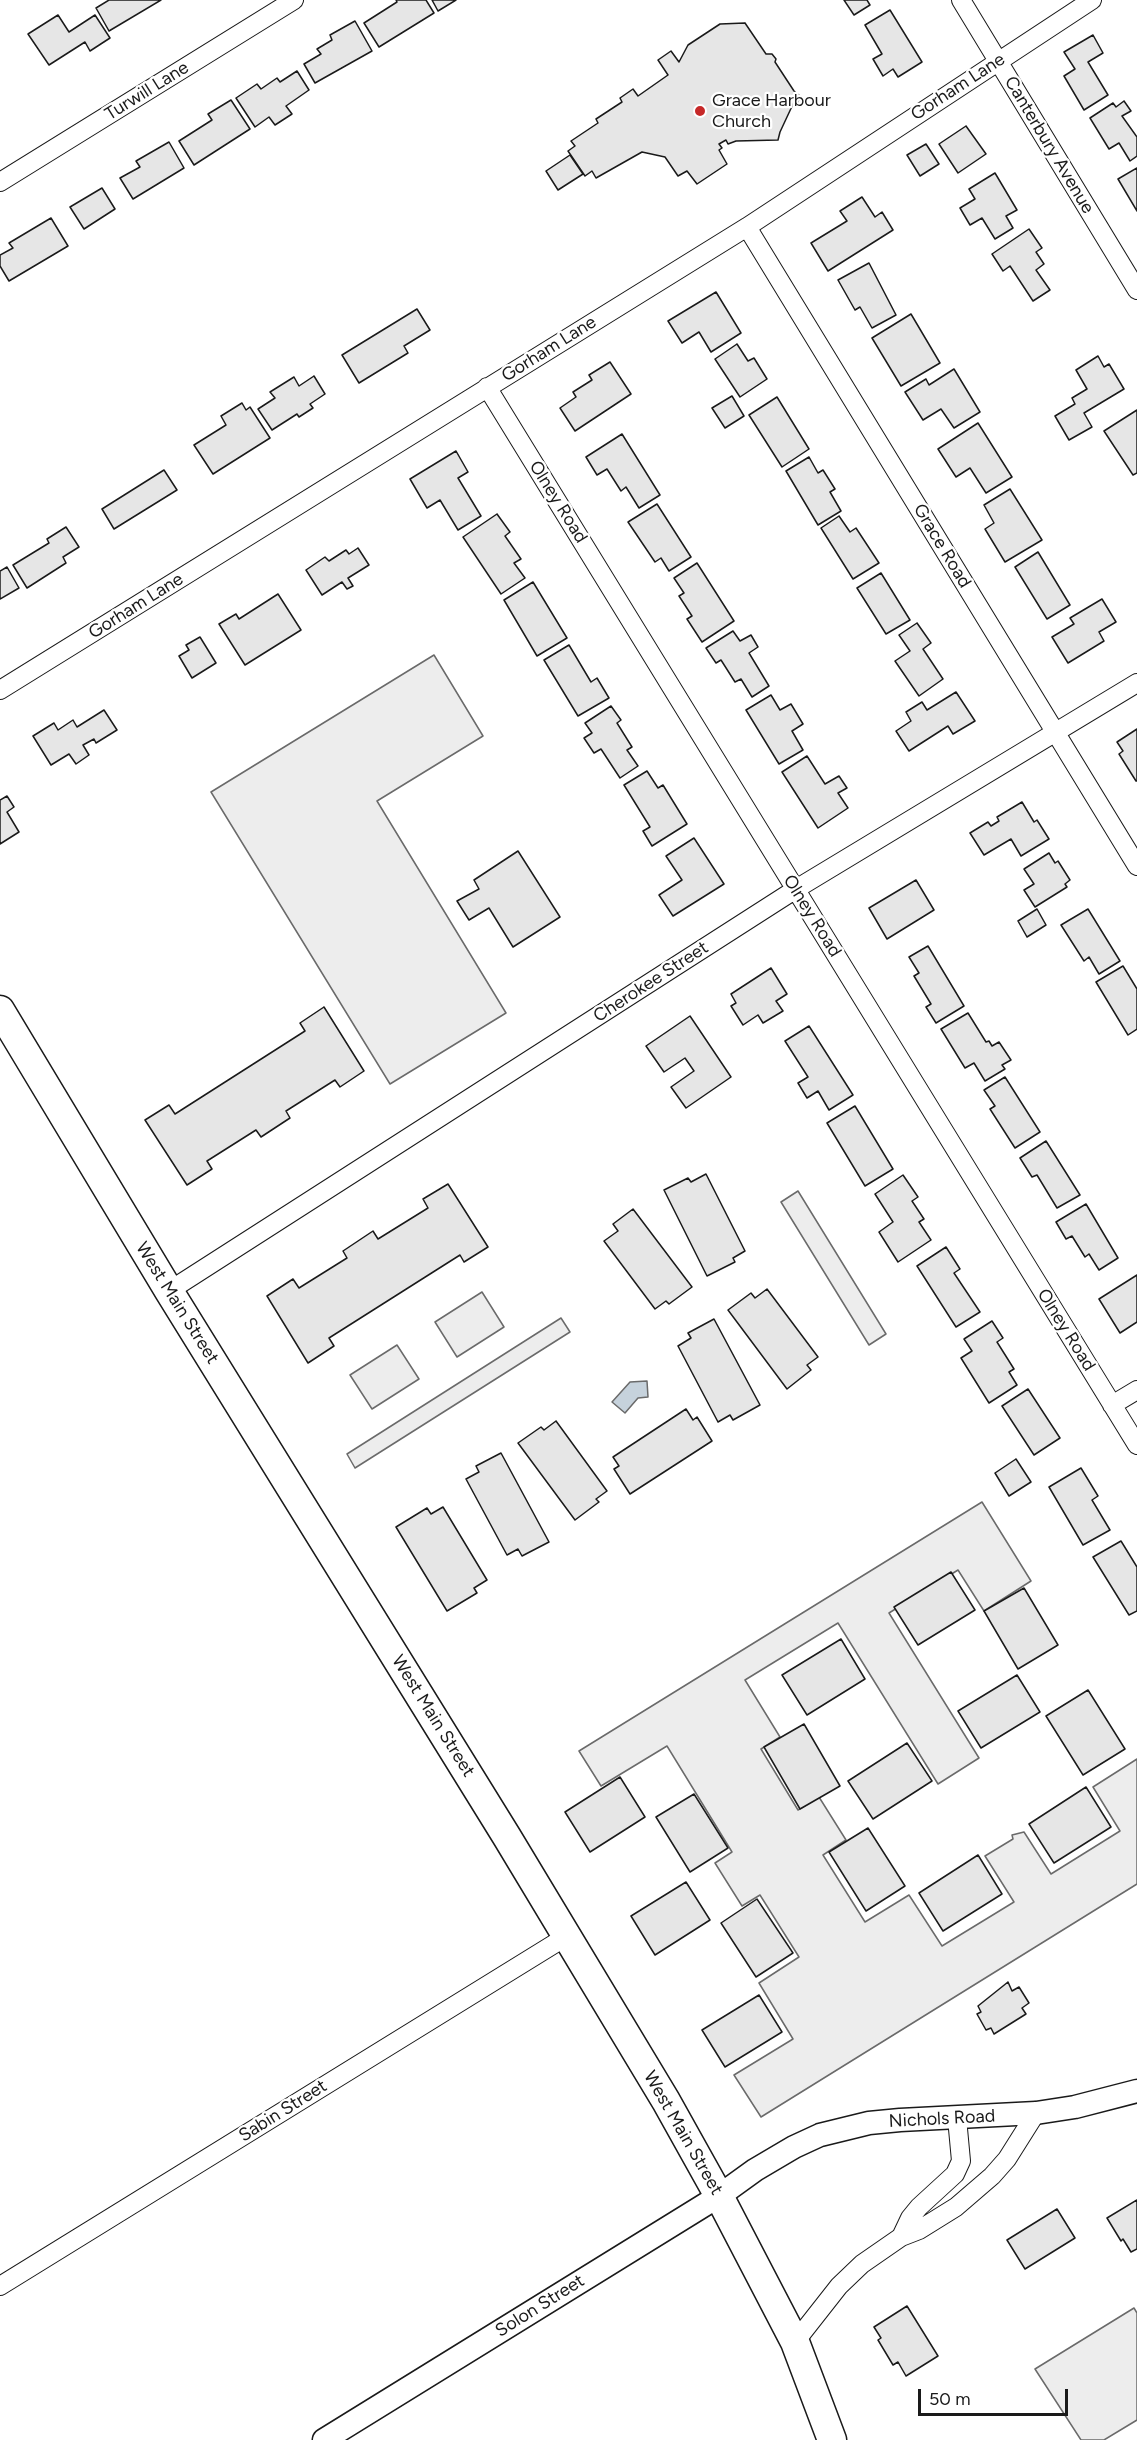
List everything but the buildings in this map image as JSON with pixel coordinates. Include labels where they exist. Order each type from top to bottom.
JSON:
[{"type":"main road","name":"West Main Street","points":[[0,1010],[170,1291],[567,1935],[666,2101],[719,2196],[795,2342],[828,2439]]},
{"type":"street","name":"Turwill Lane","points":[[0,182],[294,0]]},
{"type":"street","name":"Canterbury Avenue","points":[[961,0],[1137,290]]},
{"type":"street","name":"Gorham Lane","points":[[0,690],[747,227],[1092,0]]},
{"type":"street","name":"Grace Road","points":[[747,227],[1137,866]]},
{"type":"street","name":"Olney Road","points":[[487,387],[1137,1445]]},
{"type":"street","name":"Cherokee Street","points":[[170,1291],[796,890],[1137,683]]},
{"type":"street","points":[[1112,1405],[1137,1390]]},
{"type":"street","name":"Sabin Street","points":[[0,2286],[567,1935]]},
{"type":"street","name":"Nichols Road","points":[[755,2170],[820,2135],[868,2123],[1036,2113],[1075,2107],[1137,2091]]},
{"type":"street","points":[[795,2342],[839,2286],[862,2264],[901,2237],[919,2230],[956,2207],[992,2176],[1007,2159],[1036,2113]]},
{"type":"street","points":[[901,2237],[910,2218],[919,2207],[955,2174],[961,2161],[957,2118]]},
{"type":"street","name":"Solon Street","points":[[324,2440],[719,2196],[755,2170]]},
{"type":"shaded area","points":[[434,655],[483,736],[377,801],[506,1013],[390,1084],[211,792]]},
{"type":"shaded area","points":[[798,1191],[886,1334],[869,1345],[781,1202]]},
{"type":"shaded area","points":[[482,1292],[504,1327],[457,1357],[435,1322]]},
{"type":"shaded area","points":[[561,1318],[570,1332],[355,1468],[347,1454]]},
{"type":"shaded area","points":[[397,1345],[419,1379],[372,1409],[350,1375]]},
{"type":"shaded area","points":[[647,1381],[648,1397],[638,1398],[625,1413],[612,1402],[630,1382]]},
{"type":"shaded area","points":[[982,1502],[1031,1581],[984,1611],[958,1570],[889,1613],[979,1758],[938,1784],[838,1623],[745,1680],[780,1737],[761,1749],[798,1810],[819,1797],[846,1840],[823,1855],[865,1922],[909,1895],[942,1946],[1014,1902],[985,1856],[1013,1839],[1012,1835],[1024,1832],[1051,1874],[1120,1831],[1093,1787],[1137,1759],[1137,1884],[761,2117],[734,2075],[793,2039],[759,1983],[799,1957],[760,1895],[742,1906],[715,1863],[732,1852],[667,1746],[601,1786],[579,1751]]},
{"type":"shaded area","points":[[1134,2308],[1137,2313],[1137,2420],[1104,2440],[1081,2440],[1035,2369]]},
{"type":"place","name":"Grace Harbour Church","points":[[700,111]]}]
